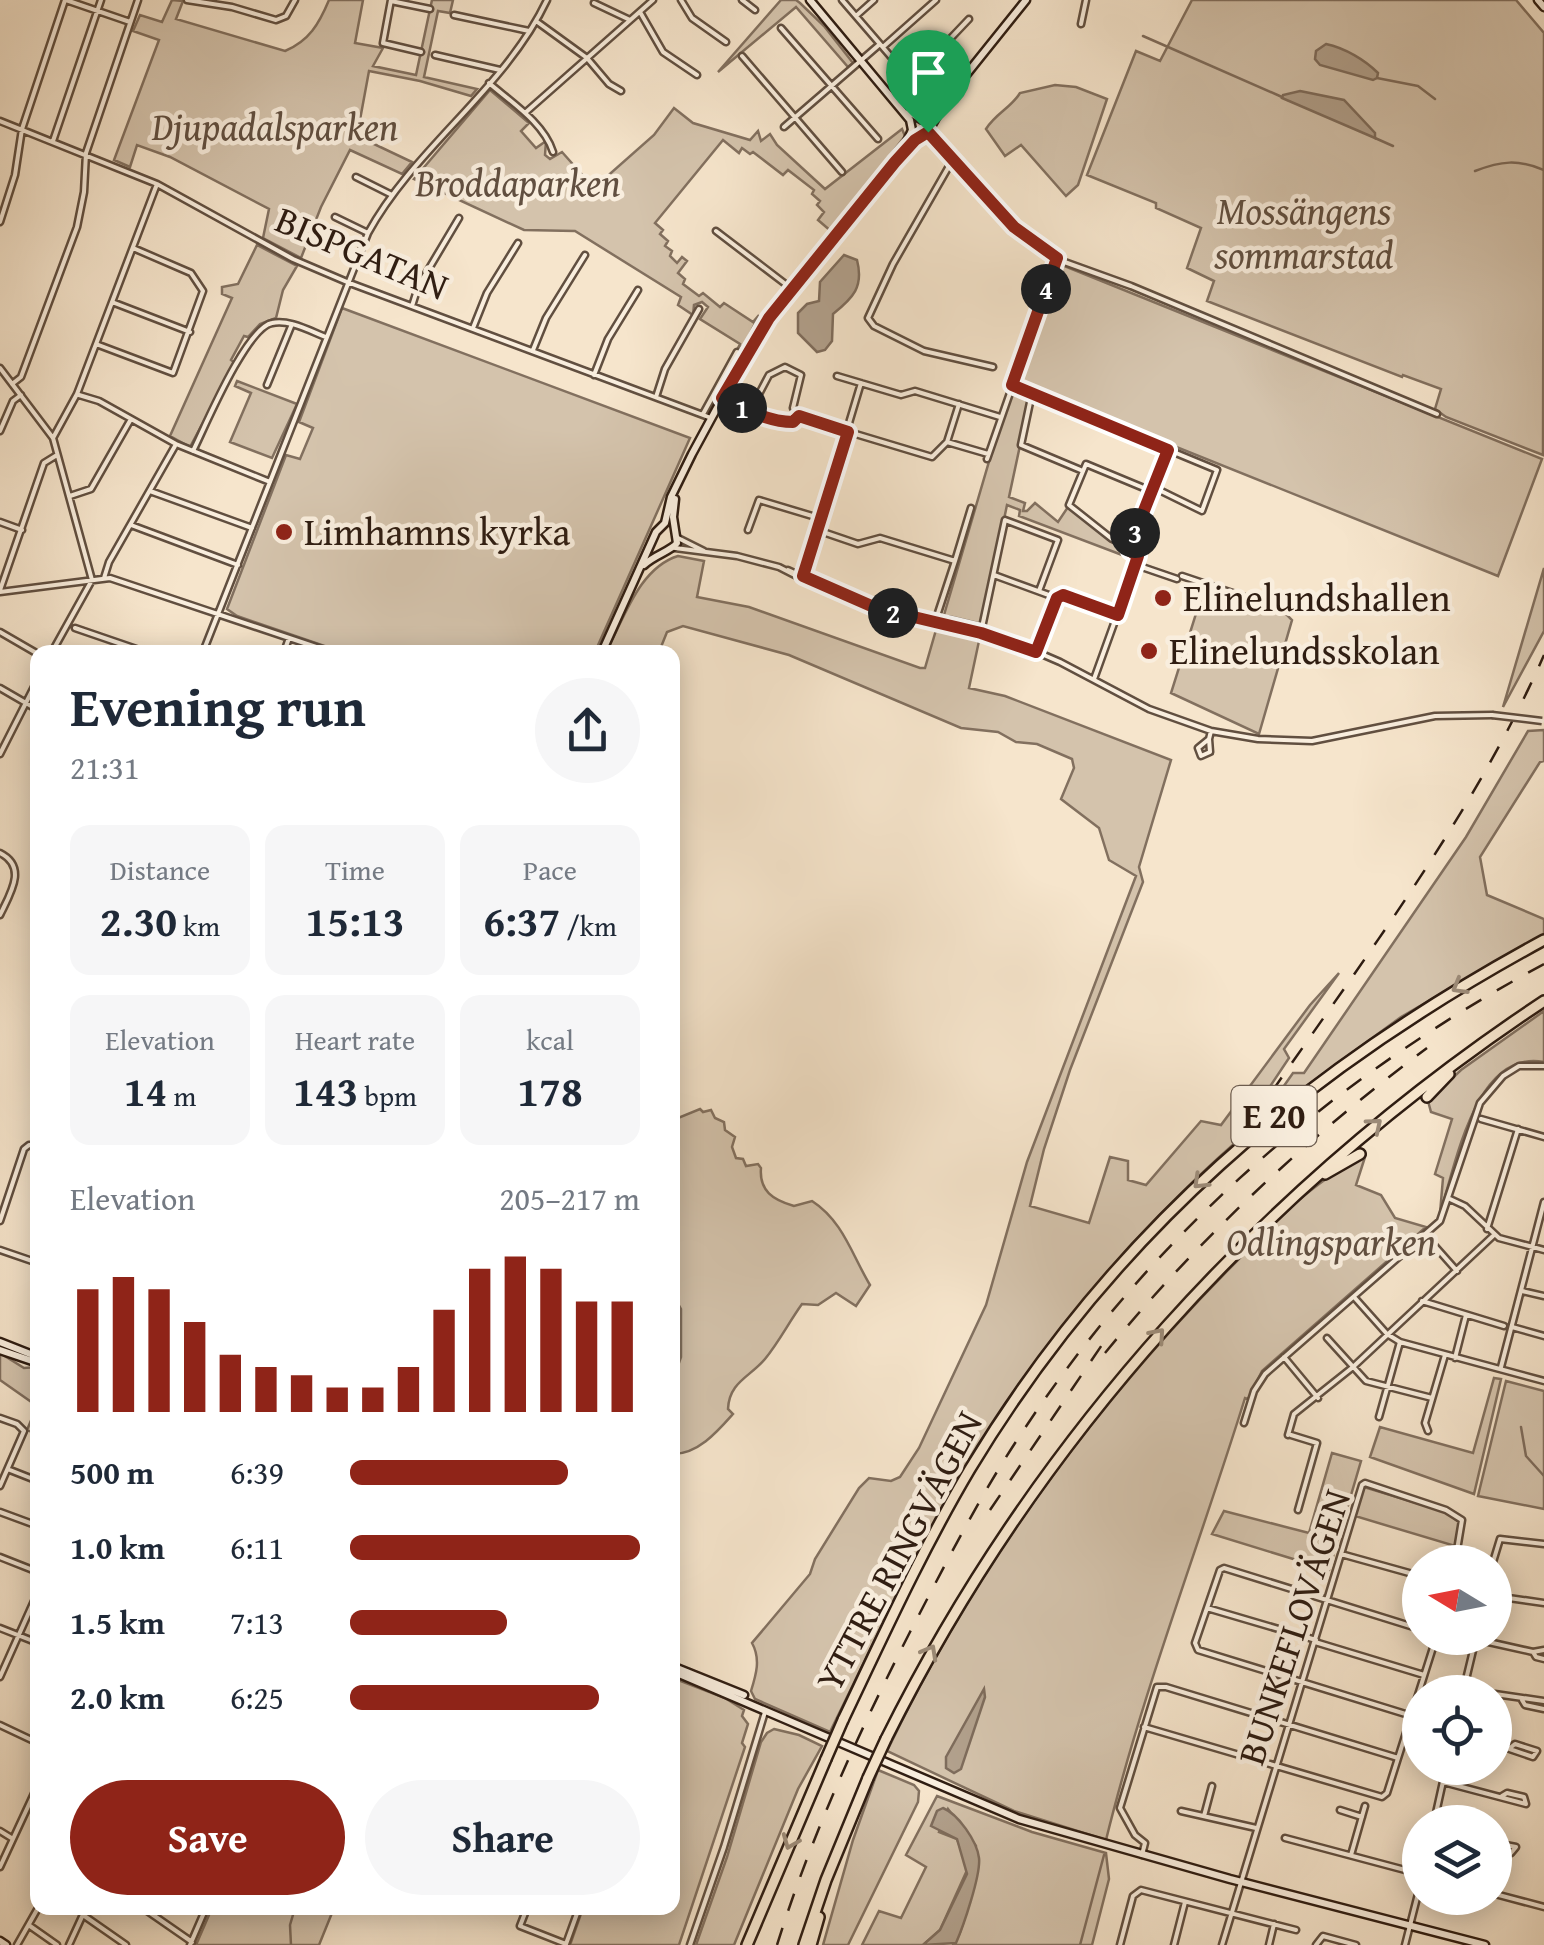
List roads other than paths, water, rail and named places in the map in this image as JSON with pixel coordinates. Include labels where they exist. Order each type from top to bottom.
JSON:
[{"type":"highway","name":"YTTRE RINGVÄGEN","points":[[747,1945],[843,1720],[913,1576],[970,1469],[1051,1349],[1130,1253],[1213,1170],[1322,1078],[1442,997],[1544,940]]},
{"type":"highway","name":"YTTRE RINGVÄGEN","points":[[808,1945],[849,1824],[886,1739],[948,1619],[1050,1466],[1180,1309],[1301,1189],[1392,1112],[1544,1001]]},
{"type":"highway","points":[[1427,1097],[1471,1051]]},
{"type":"highway","points":[[1301,1189],[1360,1154]]},
{"type":"main road","points":[[810,0],[900,106],[912,129],[925,134]]},
{"type":"main road","points":[[605,645],[656,532],[662,527],[707,416],[722,398],[757,334],[895,162],[925,134],[1026,0]]},
{"type":"main road","points":[[1538,0],[1544,7]]},
{"type":"main road","points":[[895,162],[912,129],[950,96]]},
{"type":"main road","points":[[900,106],[922,121],[925,134]]},
{"type":"main road","points":[[637,572],[678,538],[674,505],[680,478]]},
{"type":"main road","points":[[662,527],[674,529]]},
{"type":"main road","points":[[655,540],[669,549]]},
{"type":"main road","points":[[0,1342],[30,1358]]},
{"type":"main road","points":[[0,1350],[30,1361]]},
{"type":"main road","points":[[680,1672],[981,1804],[1101,1844],[1485,1945]]},
{"type":"street","points":[[0,222],[16,176],[22,129],[65,0],[130,22]]},
{"type":"street","points":[[53,141],[100,0]]},
{"type":"street","points":[[12,384],[21,377],[76,227],[84,192],[86,153],[138,0]]},
{"type":"street","points":[[187,0],[232,7],[276,20],[286,16],[295,0]]},
{"type":"street","points":[[232,7],[235,0]]},
{"type":"street","points":[[206,645],[368,233],[392,194],[500,70],[547,0]]},
{"type":"street","points":[[525,113],[653,0]]},
{"type":"street","points":[[681,0],[692,18],[726,42]]},
{"type":"street","points":[[742,0],[755,10]]},
{"type":"street","points":[[842,0],[923,90]]},
{"type":"street","points":[[856,16],[874,0]]},
{"type":"street","points":[[784,127],[936,0]]},
{"type":"street","points":[[1080,24],[1085,0]]},
{"type":"street","points":[[421,52],[383,43],[391,1],[430,9]]},
{"type":"street","points":[[594,3],[630,20]]},
{"type":"street","points":[[640,12],[663,52],[697,75]]},
{"type":"street","points":[[454,15],[529,31]]},
{"type":"street","points":[[911,80],[969,19]]},
{"type":"street","points":[[536,21],[587,58],[609,84],[621,91]]},
{"type":"street","points":[[781,28],[878,139]]},
{"type":"street","points":[[435,55],[500,70]]},
{"type":"street","points":[[742,56],[842,172]]},
{"type":"street","points":[[489,83],[525,113],[553,152]]},
{"type":"street","name":"BISPGATAN","points":[[0,121],[157,184],[293,259],[347,282],[707,416]]},
{"type":"street","points":[[925,134],[1014,227],[1057,258],[1437,414]]},
{"type":"street","points":[[952,161],[893,264],[868,318],[874,326],[924,352],[993,367]]},
{"type":"street","points":[[356,177],[392,194]]},
{"type":"street","points":[[53,438],[77,394],[157,184]]},
{"type":"street","points":[[336,216],[368,233]]},
{"type":"street","points":[[412,306],[418,286],[459,218]]},
{"type":"street","points":[[716,231],[792,288]]},
{"type":"street","points":[[473,328],[487,293],[518,243]]},
{"type":"street","points":[[96,344],[173,373],[190,332],[203,291],[191,273],[133,248]]},
{"type":"street","points":[[533,350],[546,318],[586,255]]},
{"type":"street","points":[[948,442],[988,456],[1057,258]]},
{"type":"street","points":[[594,375],[608,340],[638,290]]},
{"type":"street","points":[[112,302],[190,332]]},
{"type":"street","points":[[656,397],[665,369],[699,309]]},
{"type":"street","points":[[194,452],[256,334],[272,323],[292,324],[326,337]]},
{"type":"street","points":[[267,385],[292,324]]},
{"type":"street","points":[[707,416],[737,352]]},
{"type":"street","points":[[750,411],[769,375],[785,367],[802,377],[793,408],[799,416],[932,457],[948,442],[959,404]]},
{"type":"street","points":[[0,368],[53,438],[92,580],[56,645]]},
{"type":"street","points":[[837,376],[901,395],[915,390],[1000,417]]},
{"type":"street","points":[[803,578],[862,383]]},
{"type":"street","points":[[1012,385],[1217,470],[1202,510],[1086,464],[1069,505],[1112,539],[1130,546]]},
{"type":"street","points":[[1032,393],[1021,445],[1083,472]]},
{"type":"street","points":[[77,394],[99,401],[176,444],[270,482]]},
{"type":"street","points":[[0,431],[11,404],[21,395]]},
{"type":"street","points":[[722,398],[788,422],[799,416]]},
{"type":"street","points":[[70,496],[91,489],[131,419]]},
{"type":"street","points":[[104,578],[109,562],[176,444]]},
{"type":"street","points":[[1094,679],[1139,566],[1138,556],[1130,551],[1130,546],[1168,450]]},
{"type":"street","points":[[58,454],[44,464],[0,591],[104,578],[310,645]]},
{"type":"street","points":[[150,491],[252,528]]},
{"type":"street","points":[[748,530],[759,500],[821,519]]},
{"type":"street","points":[[935,622],[971,508]]},
{"type":"street","points":[[981,633],[1005,520],[1058,540],[1039,591]]},
{"type":"street","points":[[0,522],[22,530]]},
{"type":"street","points":[[131,525],[238,566]]},
{"type":"street","points":[[818,530],[858,544],[880,538],[955,560]]},
{"type":"street","points":[[678,538],[713,554]]},
{"type":"street","points":[[669,549],[736,556],[779,567],[876,608],[981,633],[1036,652],[1154,711],[1211,731],[1258,739],[1312,741],[1459,713],[1543,721]]},
{"type":"street","points":[[1139,566],[1271,606]]},
{"type":"street","points":[[994,574],[1057,598]]},
{"type":"street","points":[[1036,652],[1057,598],[1063,595],[1118,615]]},
{"type":"street","points":[[75,628],[123,645]]},
{"type":"street","points":[[0,632],[30,649]]},
{"type":"street","points":[[286,645],[289,638]]},
{"type":"street","points":[[0,688],[30,706]]},
{"type":"street","points":[[0,754],[30,694]]},
{"type":"street","points":[[1209,739],[1211,731]]},
{"type":"street","points":[[0,853],[9,858],[16,875],[0,915]]},
{"type":"street","points":[[1244,1423],[1254,1390],[1265,1374],[1440,1221],[1485,1096],[1519,1066],[1544,1066]]},
{"type":"street","points":[[1481,1118],[1517,1132],[1544,1137]]},
{"type":"street","points":[[1487,1229],[1517,1132]]},
{"type":"street","points":[[1507,1133],[1517,1132]]},
{"type":"street","points":[[0,1221],[24,1149],[30,1144]]},
{"type":"street","points":[[1449,1199],[1465,1206],[1494,1234],[1544,1250]]},
{"type":"street","points":[[1500,1368],[1544,1202]]},
{"type":"street","points":[[1298,1510],[1317,1443],[1289,1435],[1294,1414],[1318,1398],[1494,1234]]},
{"type":"street","points":[[1433,1244],[1457,1271]]},
{"type":"street","points":[[0,1250],[30,1261]]},
{"type":"street","points":[[1522,1290],[1544,1296]]},
{"type":"street","points":[[1354,1297],[1386,1334],[1400,1342],[1544,1381]]},
{"type":"street","points":[[1422,1302],[1504,1326]]},
{"type":"street","points":[[1455,1358],[1466,1315]]},
{"type":"street","points":[[1512,1327],[1544,1336]]},
{"type":"street","points":[[1328,1338],[1366,1381],[1432,1398]]},
{"type":"street","points":[[1379,1417],[1400,1342]]},
{"type":"street","points":[[1428,1431],[1426,1424],[1444,1355]]},
{"type":"street","points":[[1284,1358],[1318,1398]]},
{"type":"street","points":[[0,1418],[18,1424],[24,1431],[0,1486]]},
{"type":"street","points":[[8,1469],[30,1478]]},
{"type":"street","name":"BUNKEFLOVÄGEN","points":[[1222,1945],[1360,1488],[1365,1483],[1446,1510],[1462,1520],[1458,1545]]},
{"type":"street","points":[[0,1512],[30,1523]]},
{"type":"street","points":[[1498,1545],[1500,1539],[1544,1544]]},
{"type":"street","points":[[1341,1554],[1402,1571]]},
{"type":"street","points":[[0,1557],[30,1569]]},
{"type":"street","points":[[1402,1623],[1224,1568],[1220,1570],[1195,1643],[1198,1650],[1402,1713]]},
{"type":"street","points":[[1512,1598],[1544,1603]]},
{"type":"street","points":[[1207,1608],[1424,1675],[1430,1655]]},
{"type":"street","points":[[0,1677],[30,1610]]},
{"type":"street","points":[[0,1628],[30,1640]]},
{"type":"street","points":[[1512,1647],[1533,1652],[1544,1650]]},
{"type":"street","points":[[1533,1652],[1544,1658]]},
{"type":"street","points":[[1142,1855],[1145,1843],[1135,1835],[1120,1808],[1157,1687],[1398,1758]]},
{"type":"street","points":[[1522,1700],[1526,1697],[1544,1701]]},
{"type":"street","points":[[1512,1698],[1544,1710]]},
{"type":"street","points":[[690,1945],[766,1708]]},
{"type":"street","points":[[0,1725],[30,1739]]},
{"type":"street","points":[[1144,1727],[1385,1797],[1402,1746]]},
{"type":"street","points":[[1516,1744],[1537,1752],[1533,1757],[1510,1748],[1516,1744]]},
{"type":"street","points":[[1456,1785],[1502,1796]]},
{"type":"street","points":[[1204,1816],[1212,1786]]},
{"type":"street","points":[[0,1867],[30,1802]]},
{"type":"street","points":[[1351,1855],[1366,1806]]},
{"type":"street","points":[[1340,1810],[1362,1817]]},
{"type":"street","points":[[1181,1812],[1256,1828]]},
{"type":"street","points":[[0,1831],[13,1839]]},
{"type":"street","points":[[1285,1838],[1402,1869]]},
{"type":"street","points":[[1120,1945],[1133,1896],[1141,1890],[1296,1930]]},
{"type":"street","points":[[1512,1899],[1544,1907]]},
{"type":"street","points":[[1174,1945],[1185,1902]]},
{"type":"street","points":[[17,1945],[35,1915]]},
{"type":"street","points":[[69,1945],[83,1915],[126,1945]]},
{"type":"street","points":[[153,1915],[191,1943],[203,1915]]},
{"type":"street","points":[[524,1915],[520,1926],[566,1944],[576,1915]]},
{"type":"street","points":[[1405,1945],[1413,1915]]},
{"type":"street","points":[[1269,1945],[1274,1924]]},
{"type":"street","points":[[30,1926],[58,1945]]},
{"type":"street","points":[[1316,1945],[1323,1936],[1356,1945]]},
{"type":"waterway","points":[[1143,36],[1282,97]]},
{"type":"waterway","points":[[1377,78],[1418,86],[1435,99]]},
{"type":"waterway","points":[[1375,138],[1393,146]]},
{"type":"waterway","points":[[1475,171],[1510,163],[1544,170]]},
{"type":"waterway","points":[[1521,1427],[1526,1456],[1544,1476]]},
{"type":"waterway","points":[[1080,1945],[1104,1855]]},
{"type":"waterway","points":[[291,1945],[293,1915]]},
{"type":"railway","points":[[1251,1122],[1446,837],[1544,655]]},
{"type":"railway","points":[[777,1945],[837,1786],[910,1632],[991,1482],[1073,1361],[1129,1292],[1253,1166],[1392,1057],[1544,964]]},
{"type":"railway","points":[[1105,1353],[1178,1269],[1257,1191],[1340,1117],[1427,1048]]},
{"type":"railway","points":[[990,1510],[1108,1336]]},
{"type":"place","name":"Limhamns kyrka","points":[[284,532]]},
{"type":"place","name":"Elinelundshallen","points":[[1163,598]]},
{"type":"place","name":"Elinelundsskolan","points":[[1149,651]]},
{"type":"park label","name":"Djupadalsparken","points":[[275,127]]},
{"type":"park label","name":"Broddaparken","points":[[518,183]]},
{"type":"park label","name":"Mossängens sommarstad","points":[[1304,233]]},
{"type":"park label","name":"Odlingsparken","points":[[1331,1242]]}]
